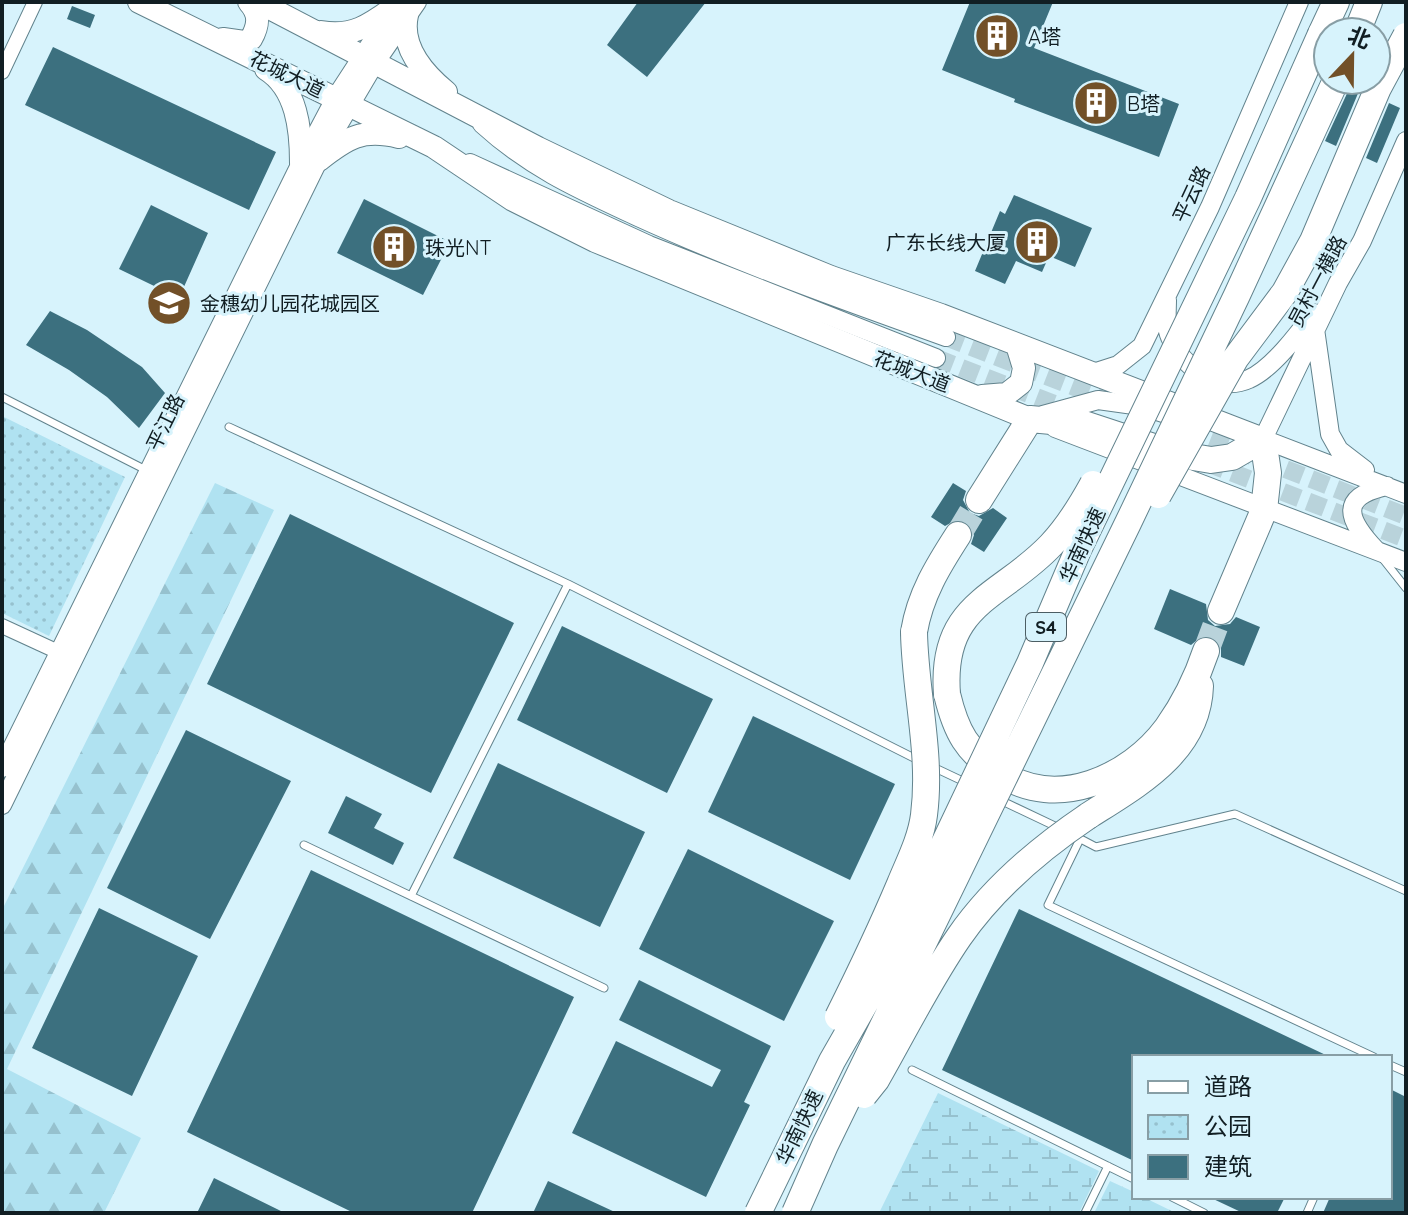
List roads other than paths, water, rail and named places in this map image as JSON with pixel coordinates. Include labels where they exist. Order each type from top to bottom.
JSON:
[{"type":"highway","name":"华南快速","points":[[758,1213],[832,1061],[884,970],[1030,663],[1078,550],[1171,360],[1335,2]]},
{"type":"highway","points":[[1069,642],[1158,496],[1235,359],[1285,292],[1313,241],[1378,88],[1406,36]]},
{"type":"highway","name":"华南快速","points":[[795,1213],[825,1145],[1237,295],[1329,96]]},
{"type":"highway","points":[[825,1145],[876,1080],[960,937],[994,894],[1052,840],[1084,827],[1167,761],[1193,724],[1199,701],[1203,659],[1181,706],[1165,730],[1145,751],[1101,781],[1078,788],[1050,791],[1011,781],[990,767],[963,741],[953,720],[945,676],[949,656],[966,617],[981,600],[1051,545],[1081,507],[1140,400],[1171,360]]},
{"type":"highway","points":[[979,500],[1030,419],[1084,424],[1175,454],[1211,460],[1232,457],[1263,439],[1268,473],[1264,510],[1221,611]]},
{"type":"highway","points":[[791,1144],[818,1055],[891,905],[924,817],[926,750],[915,676],[914,632],[918,607],[958,535]]},
{"type":"main road","name":"花城大道","points":[[139,2],[434,147],[513,200],[595,241],[1030,419]]},
{"type":"main road","points":[[214,38],[244,42],[251,39],[258,22],[249,2]]},
{"type":"main road","points":[[258,2],[468,111],[682,216],[831,277],[1263,439]]},
{"type":"main road","points":[[312,30],[350,33],[404,6],[404,30],[415,59],[440,87],[468,111]]},
{"type":"main road","points":[[214,38],[273,74],[284,87],[298,119],[310,161],[362,133],[384,133],[434,147]]},
{"type":"main road","points":[[977,396],[1007,394],[1021,383],[1024,368],[1017,345]]},
{"type":"street","points":[[2,72],[35,2]]},
{"type":"street","name":"平云路","points":[[1090,374],[1118,365],[1142,346],[1216,194],[1299,2]]},
{"type":"street","name":"平江路","points":[[2,805],[148,471],[342,101],[404,6]]},
{"type":"street","points":[[468,111],[510,151],[586,193],[753,267],[946,337]]},
{"type":"street","name":"员村一横路","points":[[1263,439],[1338,283],[1362,241],[1406,141]]},
{"type":"street","name":"花城大道","points":[[434,147],[649,245],[936,358]]},
{"type":"street","name":"平江路","points":[[2,768],[66,656],[310,161]]},
{"type":"street","points":[[1167,298],[1168,330],[1183,359],[1204,375],[1234,384],[1262,372],[1301,331],[1338,283]]},
{"type":"street","points":[[1315,329],[1330,434],[1339,450],[1387,486]]},
{"type":"street","points":[[1030,419],[1098,400],[1141,406],[1237,438],[1263,439],[1406,494]]},
{"type":"street","name":"花城大道","points":[[1030,419],[1406,562]]},
{"type":"street","points":[[1377,551],[1358,530],[1352,520],[1352,511],[1361,496],[1369,490],[1387,486]]},
{"type":"street","points":[[2,626],[66,656]]},
{"type":"lane","points":[[2,397],[148,471]]},
{"type":"lane","points":[[229,427],[1084,827],[1096,847],[1235,814],[1406,891]]},
{"type":"lane","points":[[1377,551],[1406,588]]},
{"type":"lane","points":[[411,896],[568,584]]},
{"type":"lane","points":[[1084,827],[1048,905],[1370,1055]]},
{"type":"lane","points":[[304,845],[604,988]]},
{"type":"lane","points":[[912,1070],[1132,1178]]},
{"type":"lane","points":[[1085,1213],[1108,1166]]},
{"type":"lane","points":[[1176,1199],[1204,1213]]},
{"type":"tunnel","points":[[946,337],[1113,402]]},
{"type":"tunnel","points":[[936,358],[1075,412]]},
{"type":"tunnel","points":[[1185,430],[1406,516]]},
{"type":"tunnel","points":[[1207,463],[1406,539]]},
{"type":"tunnel","points":[[958,535],[979,500]]},
{"type":"tunnel","points":[[1206,651],[1221,611]]},
{"type":"place","name":"A塔","points":[[997,36]]},
{"type":"place","name":"B塔","points":[[1096,103]]},
{"type":"place","name":"广东长线大厦","points":[[1037,242]]},
{"type":"place","name":"珠光NT","points":[[394,247]]},
{"type":"place","name":"金穗幼儿园花城园区","points":[[169,303]]}]
